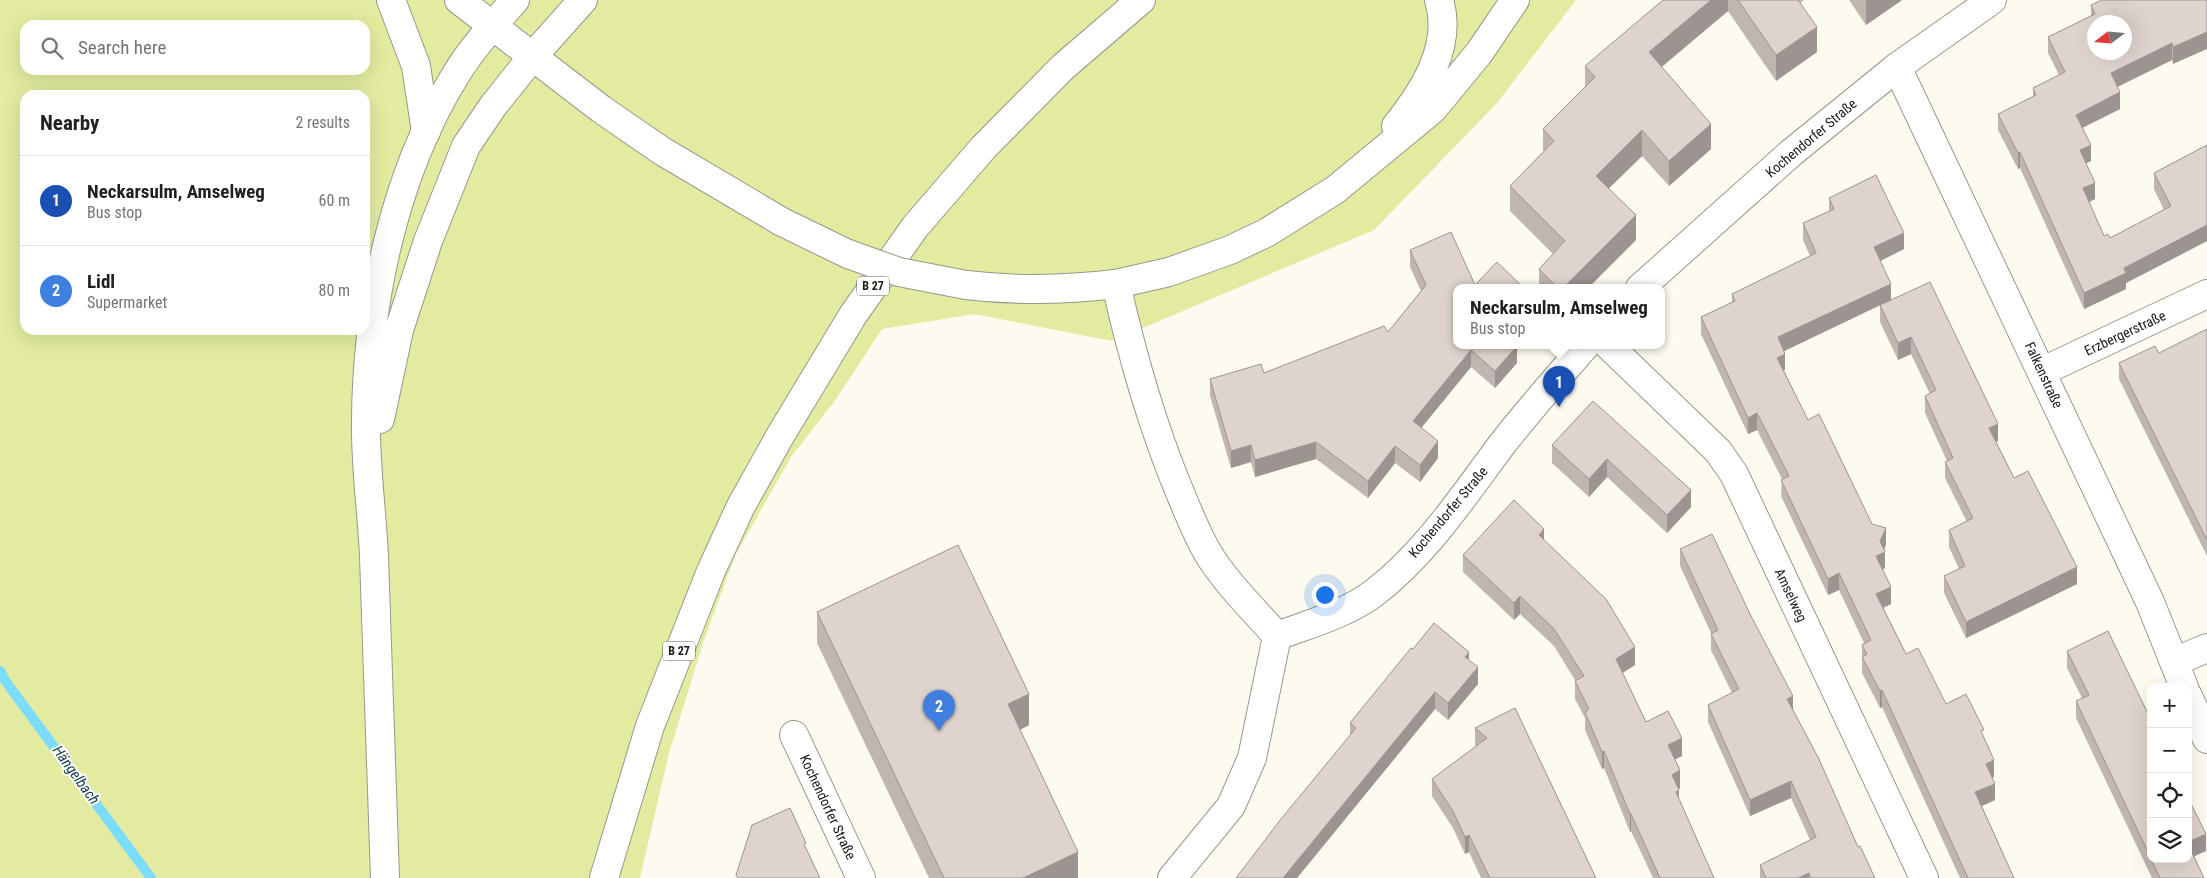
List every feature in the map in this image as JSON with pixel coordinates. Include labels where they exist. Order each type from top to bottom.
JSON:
[{"type":"main road","points":[[391,0],[416,66],[426,132]]},
{"type":"main road","points":[[459,0],[662,151],[782,222],[848,254],[899,272],[966,285],[1023,290],[1069,290],[1116,284],[1169,272],[1230,250],[1266,233],[1335,190],[1432,110],[1479,53],[1515,0]]},
{"type":"main road","points":[[385,878],[373,538],[366,421],[368,350],[377,291],[389,238],[404,189],[426,132],[455,75],[514,0]]},
{"type":"main road","points":[[373,538],[378,428],[387,378],[428,241],[466,146],[532,56],[583,0]]},
{"type":"main road","name":"B 27","points":[[604,878],[650,726],[711,571],[742,506],[780,436],[853,315],[915,227],[983,148],[1063,67],[1142,0]]},
{"type":"main road","points":[[1335,190],[1374,152],[1416,102],[1433,70],[1442,35],[1438,0]]},
{"type":"main road","name":"Kochendorfer Straße","points":[[1644,284],[1791,153],[1897,67],[1992,0]]},
{"type":"main road","name":"Falkenstraße","points":[[1897,67],[2150,602],[2179,674]]},
{"type":"main road","points":[[1116,284],[1131,352],[1150,413],[1190,516],[1209,554],[1228,582],[1277,636],[1252,758],[1231,806],[1172,878]]},
{"type":"main road","name":"Erzbergerstraße","points":[[2042,372],[2207,294]]},
{"type":"main road","name":"Kochendorfer Straße","points":[[1277,636],[1355,604],[1373,594],[1396,574],[1443,522],[1516,426],[1582,349]]},
{"type":"main road","name":"Amselweg","points":[[1612,349],[1718,451],[1734,474],[1924,878]]},
{"type":"main road","points":[[2179,674],[2207,648]]},
{"type":"main road","points":[[2192,705],[2207,739]]},
{"type":"main road","name":"Kochendorfer Straße","points":[[794,735],[861,878]]},
{"type":"green space","points":[[0,0],[1576,0],[1497,103],[1374,230],[1112,341],[974,314],[882,329],[834,402],[791,457],[735,556],[704,640],[669,753],[640,878],[0,878]]},
{"type":"building","points":[[1663,0],[1711,0],[1649,52],[1711,124],[1669,161],[1642,130],[1596,176],[1636,215],[1567,284],[1554,284],[1539,269],[1565,241],[1510,186],[1554,141],[1543,129],[1595,77],[1585,66]]},
{"type":"building","points":[[1738,0],[1798,0],[1817,27],[1776,55]]},
{"type":"building","points":[[2102,0],[2207,0],[2207,32],[2173,47],[2172,43],[2111,73],[2120,92],[2076,115],[2091,145],[2080,150],[2095,183],[2083,188],[2104,236],[2108,234],[2110,238],[2171,206],[2154,173],[2207,145],[2207,225],[2124,268],[2126,273],[2084,293],[2020,152],[2018,153],[1998,114],[2036,95],[2033,88],[2065,72],[2048,37],[2087,18],[2087,60],[2132,60],[2132,15],[2093,15],[2095,14],[2091,5]]},
{"type":"building","points":[[1876,175],[1904,233],[1874,247],[1891,284],[1778,337],[1785,354],[1777,358],[1808,420],[1819,414],[1872,524],[1886,528],[1880,541],[1885,552],[1876,556],[1891,587],[1876,594],[1906,654],[1918,648],[1946,704],[1966,694],[1984,730],[1981,731],[1994,760],[1986,764],[1995,784],[1975,792],[2014,878],[1968,878],[1882,690],[1880,691],[1862,657],[1867,654],[1862,645],[1871,640],[1839,573],[1828,579],[1781,480],[1789,476],[1757,413],[1748,418],[1701,317],[1735,301],[1732,294],[1816,253],[1803,223],[1834,209],[1829,198]]},
{"type":"building","points":[[1451,232],[1475,284],[1453,284],[1453,349],[1514,349],[1495,371],[1471,350],[1413,421],[1438,441],[1420,465],[1395,446],[1368,481],[1316,442],[1255,460],[1251,445],[1231,451],[1210,379],[1261,364],[1264,373],[1384,326],[1388,332],[1426,285],[1410,250]]},
{"type":"building","points":[[1497,262],[1520,284],[1476,284]]},
{"type":"building","points":[[1930,282],[1998,424],[1989,428],[2014,478],[2028,471],[2077,567],[1966,622],[1944,576],[1965,566],[1949,530],[1973,518],[1945,462],[1953,458],[1925,396],[1936,390],[1911,337],[1898,343],[1880,305]]},
{"type":"building","points":[[2207,329],[2207,540],[2119,363],[2155,346],[2159,353]]},
{"type":"building","points":[[1593,401],[1691,490],[1667,515],[1607,459],[1589,479],[1552,445]]},
{"type":"building","points":[[1514,500],[1544,529],[1539,535],[1606,599],[1635,647],[1616,659],[1646,722],[1668,711],[1682,738],[1668,745],[1680,770],[1672,775],[1679,790],[1676,792],[1714,878],[1660,878],[1585,712],[1589,709],[1575,681],[1584,676],[1554,629],[1520,596],[1514,603],[1463,555]]},
{"type":"building","points":[[1712,534],[1750,614],[1793,696],[1787,699],[1819,759],[1858,847],[1860,846],[1875,878],[1811,878],[1809,873],[1798,878],[1766,878],[1760,865],[1816,837],[1791,781],[1750,800],[1708,705],[1739,689],[1711,634],[1718,630],[1680,549]]},
{"type":"building","points":[[958,545],[1029,694],[1008,704],[1078,852],[1023,878],[944,878],[817,612]]},
{"type":"building","points":[[1434,623],[1469,652],[1465,657],[1478,667],[1448,703],[1435,692],[1283,878],[1236,878],[1281,819],[1356,728],[1350,723],[1411,648],[1413,649]]},
{"type":"building","points":[[2108,631],[2147,712],[2147,850],[2076,701],[2089,695],[2067,651]]},
{"type":"building","points":[[1515,708],[1596,878],[1490,878],[1469,835],[1465,837],[1453,811],[1432,779],[1487,738],[1475,728]]},
{"type":"building","points":[[2192,806],[2206,834],[2192,840]]},
{"type":"building","points":[[790,808],[820,878],[738,878],[736,875],[752,825]]},
{"type":"building","points":[[2192,852],[2204,878],[2160,878],[2153,863],[2192,863]]},
{"type":"waterway","name":"Hängelbach","points":[[0,671],[6,682],[151,878]]},
{"type":"place","name":"Neckarsulm, Amselweg","points":[[1559,407]]},
{"type":"place","name":"Lidl","points":[[939,731]]}]
